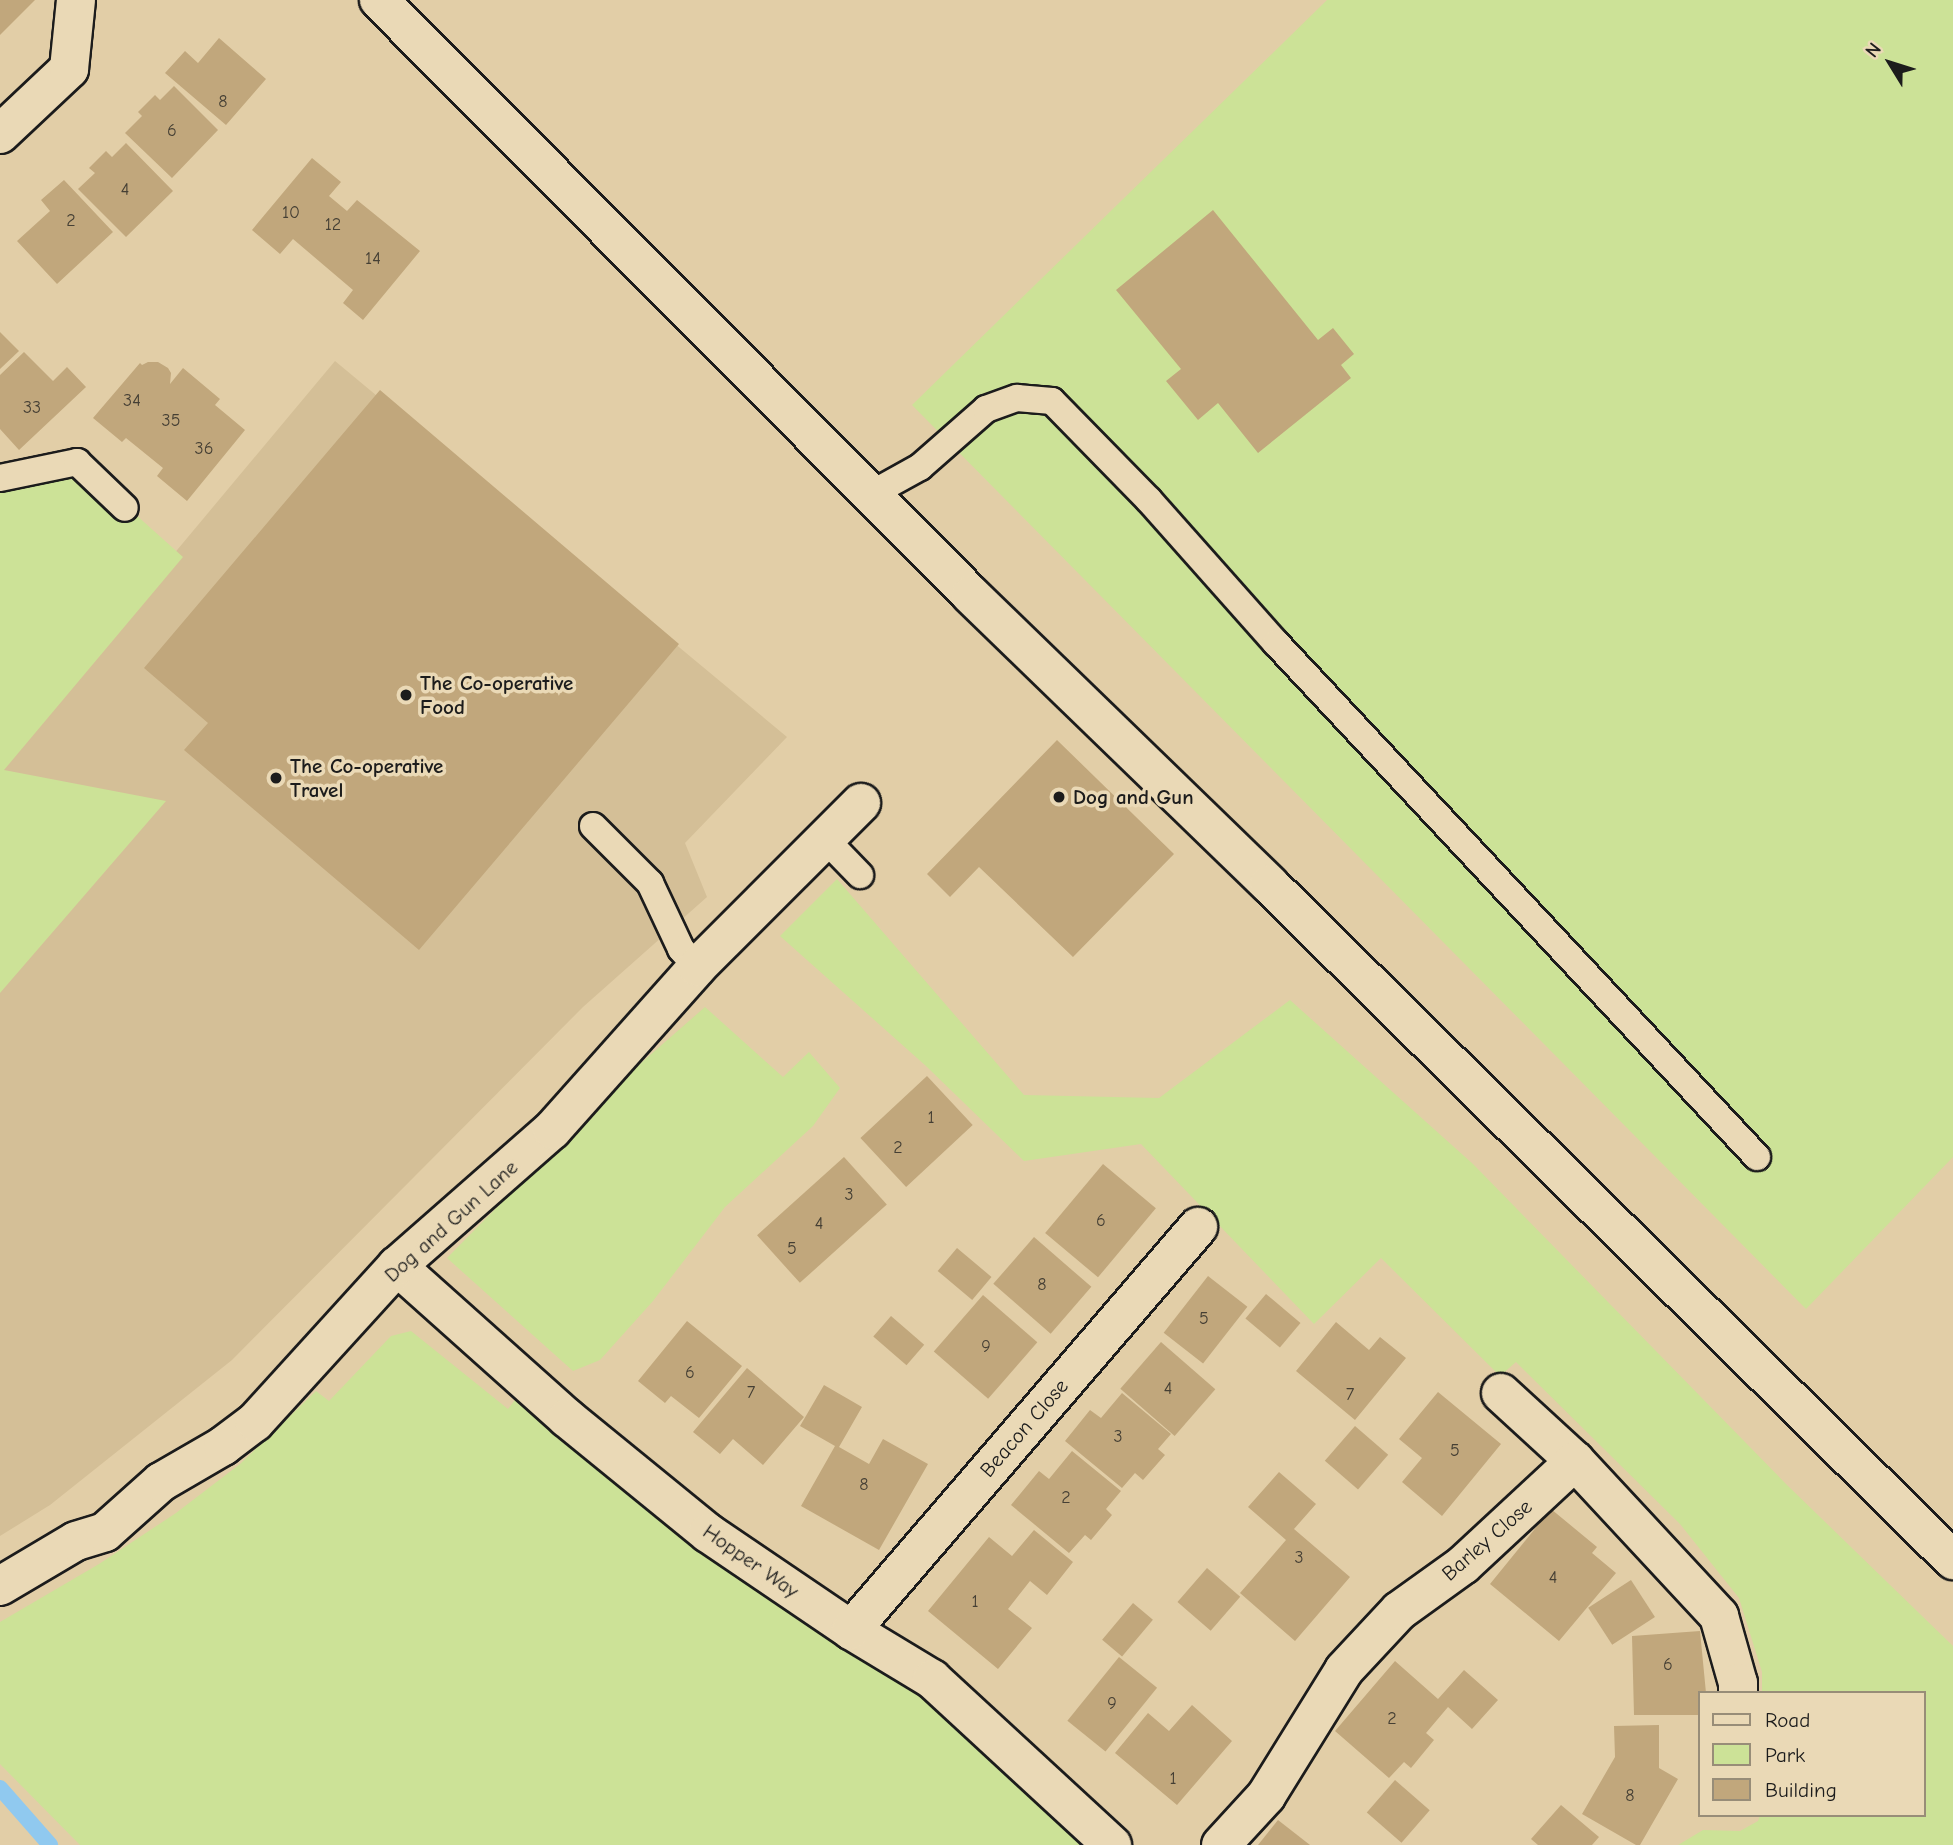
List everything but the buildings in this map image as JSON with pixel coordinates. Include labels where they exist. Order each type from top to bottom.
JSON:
[{"type":"street","points":[[0,134],[69,69],[76,0]]},
{"type":"street","points":[[379,0],[971,594],[1269,884],[1953,1560]]},
{"type":"street","name":"Dog and Gun Lane","points":[[0,1586],[76,1541],[105,1532],[161,1482],[223,1446],[255,1422],[397,1266],[552,1130],[697,967],[861,803]]},
{"type":"street","name":"Beacon Close","points":[[850,1630],[1198,1227]]},
{"type":"street","name":"Hopper Way","points":[[397,1266],[567,1418],[708,1533],[850,1630],[932,1679],[1112,1845]]},
{"type":"street","points":[[1501,1393],[1574,1461],[1719,1616],[1738,1691]]},
{"type":"street","name":"Barley Close","points":[[1221,1845],[1266,1796],[1344,1670],[1399,1611],[1462,1565],[1574,1461]]},
{"type":"lane","points":[[873,493],[920,467],[986,409],[1017,398],[1052,401],[1149,500],[1276,643],[1757,1157]]},
{"type":"lane","points":[[0,478],[77,462],[125,508]]},
{"type":"lane","points":[[593,825],[650,883],[681,949],[697,967]]},
{"type":"lane","points":[[826,839],[860,875]]},
{"type":"shaded area","points":[[335,361],[787,737],[685,843],[707,897],[583,1007],[232,1360],[50,1505],[0,1536],[0,762]]},
{"type":"green space","points":[[1327,0],[1953,0],[1953,1157],[1806,1309],[912,405]]},
{"type":"green space","points":[[77,462],[183,557],[4,770],[166,801],[0,993],[0,478]]},
{"type":"green space","points":[[837,879],[1024,1095],[1159,1098],[1290,1000],[1473,1164],[1786,1484],[1953,1646],[1953,1845],[1678,1845],[1703,1830],[1740,1831],[1758,1821],[1759,1817],[1925,1817],[1925,1691],[1762,1691],[1762,1672],[1739,1598],[1680,1524],[1516,1362],[1500,1376],[1381,1258],[1314,1324],[1141,1144],[1024,1161],[926,1066],[780,936]]},
{"type":"green space","points":[[705,1007],[783,1077],[809,1052],[840,1088],[813,1126],[725,1207],[653,1301],[600,1360],[573,1371],[447,1258],[625,1077]]},
{"type":"green space","points":[[411,1331],[508,1409],[518,1396],[564,1442],[697,1551],[934,1702],[1083,1845],[80,1845],[0,1764],[0,1622],[99,1564],[176,1513],[240,1464],[316,1391],[329,1401],[391,1336]]},
{"type":"waterway","points":[[0,1788],[50,1845]]},
{"type":"place","name":"The Co-operative Food","points":[[406,695]]},
{"type":"place","name":"The Co-operative Travel","points":[[276,778]]},
{"type":"place","name":"Dog and Gun","points":[[1059,797]]}]
